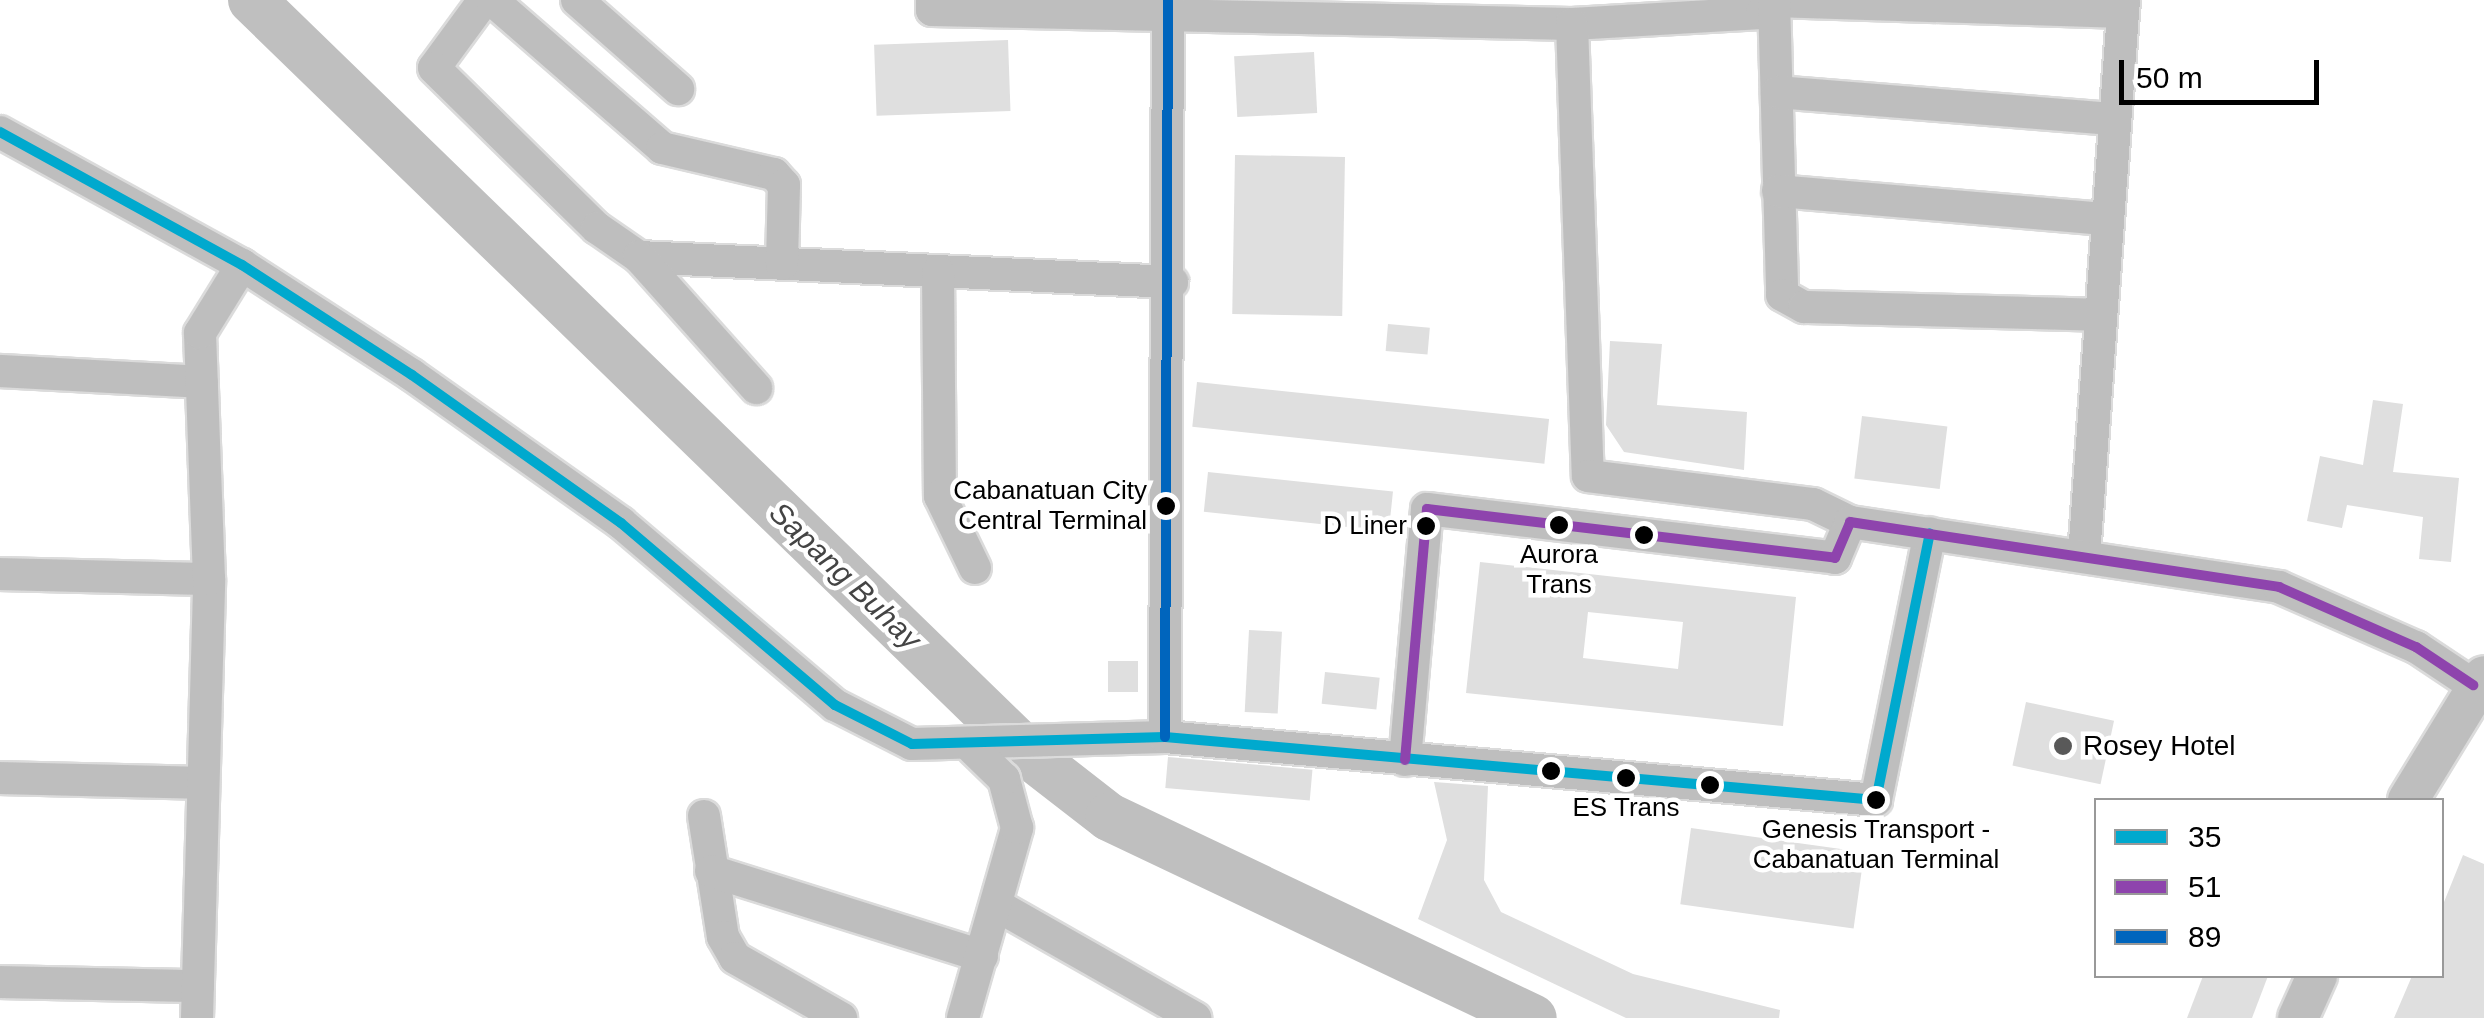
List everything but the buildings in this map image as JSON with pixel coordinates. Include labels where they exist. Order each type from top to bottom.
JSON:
[{"type":"main road","points":[[2409,798],[2478,680]]},
{"type":"main road","points":[[2298,1018],[2316,978]]},
{"type":"street","points":[[484,0],[434,68],[597,228],[639,257],[756,388]]},
{"type":"street","points":[[492,0],[662,148],[774,174],[784,185],[782,264]]},
{"type":"street","points":[[577,0],[678,89]]},
{"type":"street","points":[[932,0],[932,10],[1379,10],[1572,24],[1607,11],[1762,13],[1774,0],[2124,6],[2084,556]]},
{"type":"street","points":[[1774,0],[1782,294],[1804,307],[2100,315]]},
{"type":"street","points":[[1165,736],[1172,282],[1168,9]]},
{"type":"street","points":[[1572,24],[1588,476],[1813,504],[1850,522],[2280,587],[2416,647],[2478,680]]},
{"type":"street","points":[[1777,92],[2115,119]]},
{"type":"street","points":[[0,132],[242,265],[621,523],[834,705],[912,744],[984,748],[1099,745],[1165,736],[1876,800],[1930,533]]},
{"type":"street","points":[[1778,191],[2106,219]]},
{"type":"street","points":[[639,257],[1172,282]]},
{"type":"street","points":[[0,982],[198,1002],[209,578],[200,333],[242,265]]},
{"type":"street","points":[[938,272],[940,496],[975,568]]},
{"type":"street","points":[[0,371],[202,382]]},
{"type":"street","points":[[1405,760],[1428,510],[1835,558],[1850,522]]},
{"type":"street","points":[[0,574],[209,578]]},
{"type":"street","points":[[962,1018],[1018,828],[1004,779],[984,748]]},
{"type":"street","points":[[0,778],[202,782]]},
{"type":"street","points":[[704,816],[710,871],[735,958],[841,1018]]},
{"type":"street","points":[[710,871],[982,956]]},
{"type":"street","points":[[998,906],[1195,1018]]},
{"type":"waterway","name":"Sapang Buhay","points":[[252,0],[1033,758],[1109,817],[1533,1018]]},
{"type":"transit line","name":"89","points":[[1165,737],[1168,0]]},
{"type":"transit line","name":"35","points":[[0,132],[242,265],[412,375],[621,523],[835,705],[912,744],[1165,737],[1876,800],[1930,533]]},
{"type":"transit line","name":"51","points":[[1405,760],[1427,509],[1835,558],[1850,522],[2279,587],[2416,647],[2473,685]]},
{"type":"place","name":"Cabanatuan City Central Terminal","points":[[1166,506]]},
{"type":"place","name":"Aurora Trans","points":[[1559,525]]},
{"type":"place","name":"D Liner","points":[[1426,526]]},
{"type":"place","name":"Rosey Hotel","points":[[2063,746]]},
{"type":"place","name":"ES Trans","points":[[1626,778]]},
{"type":"place","name":"Genesis Transport - Cabanatuan Terminal","points":[[1876,800]]}]
